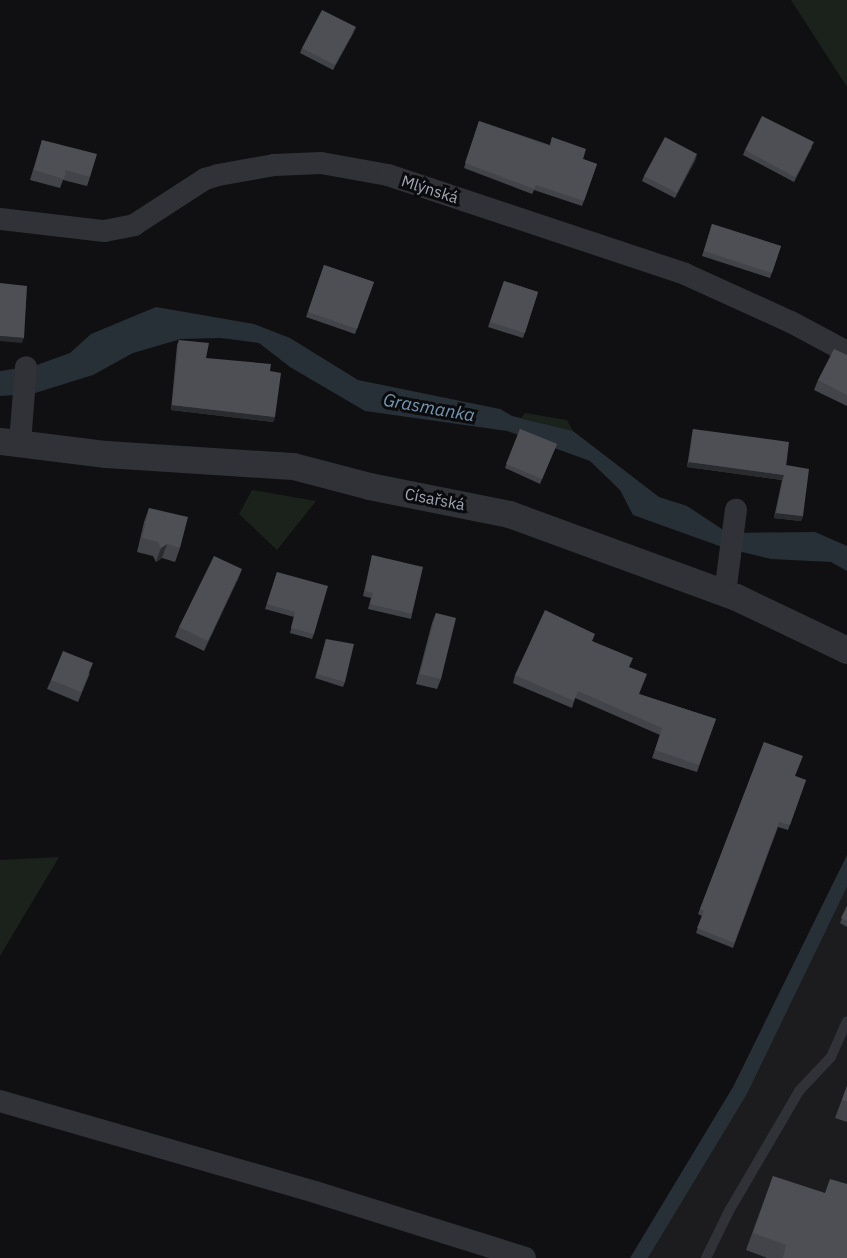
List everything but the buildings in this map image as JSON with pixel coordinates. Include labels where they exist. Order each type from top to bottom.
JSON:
[{"type":"street","name":"Mlýnská","points":[[0,219],[104,231],[134,225],[205,179],[274,165],[321,163],[388,175],[685,274],[791,322],[847,352]]},
{"type":"street","points":[[10,441],[23,394],[26,367]]},
{"type":"street","name":"Císařská","points":[[10,441],[106,454],[300,467],[369,486],[521,517],[725,593],[847,650]]},
{"type":"street","points":[[725,593],[736,510]]},
{"type":"street","points":[[0,1101],[303,1189],[525,1258]]},
{"type":"lane","points":[[706,1258],[729,1211],[799,1090],[831,1057],[847,1022]]},
{"type":"shaded area","points":[[791,0],[847,0],[847,87]]},
{"type":"shaded area","points":[[525,413],[567,420],[573,431],[521,418]]},
{"type":"shaded area","points":[[252,490],[316,501],[277,550],[239,514]]},
{"type":"shaded area","points":[[59,857],[0,956],[0,860]]},
{"type":"shaded area","points":[[847,887],[847,1258],[648,1258],[747,1094]]},
{"type":"water","name":"Grasmanka","points":[[156,307],[254,324],[290,338],[358,380],[500,409],[512,416],[573,431],[659,497],[687,506],[728,533],[815,532],[847,546],[847,571],[831,562],[771,559],[725,548],[633,515],[620,490],[590,461],[507,431],[365,411],[290,367],[259,343],[221,338],[181,339],[133,353],[93,375],[32,394],[0,396],[0,371],[34,366],[70,353],[91,334]]},
{"type":"water","points":[[847,855],[847,887],[747,1094],[648,1258],[630,1258],[733,1087]]}]
